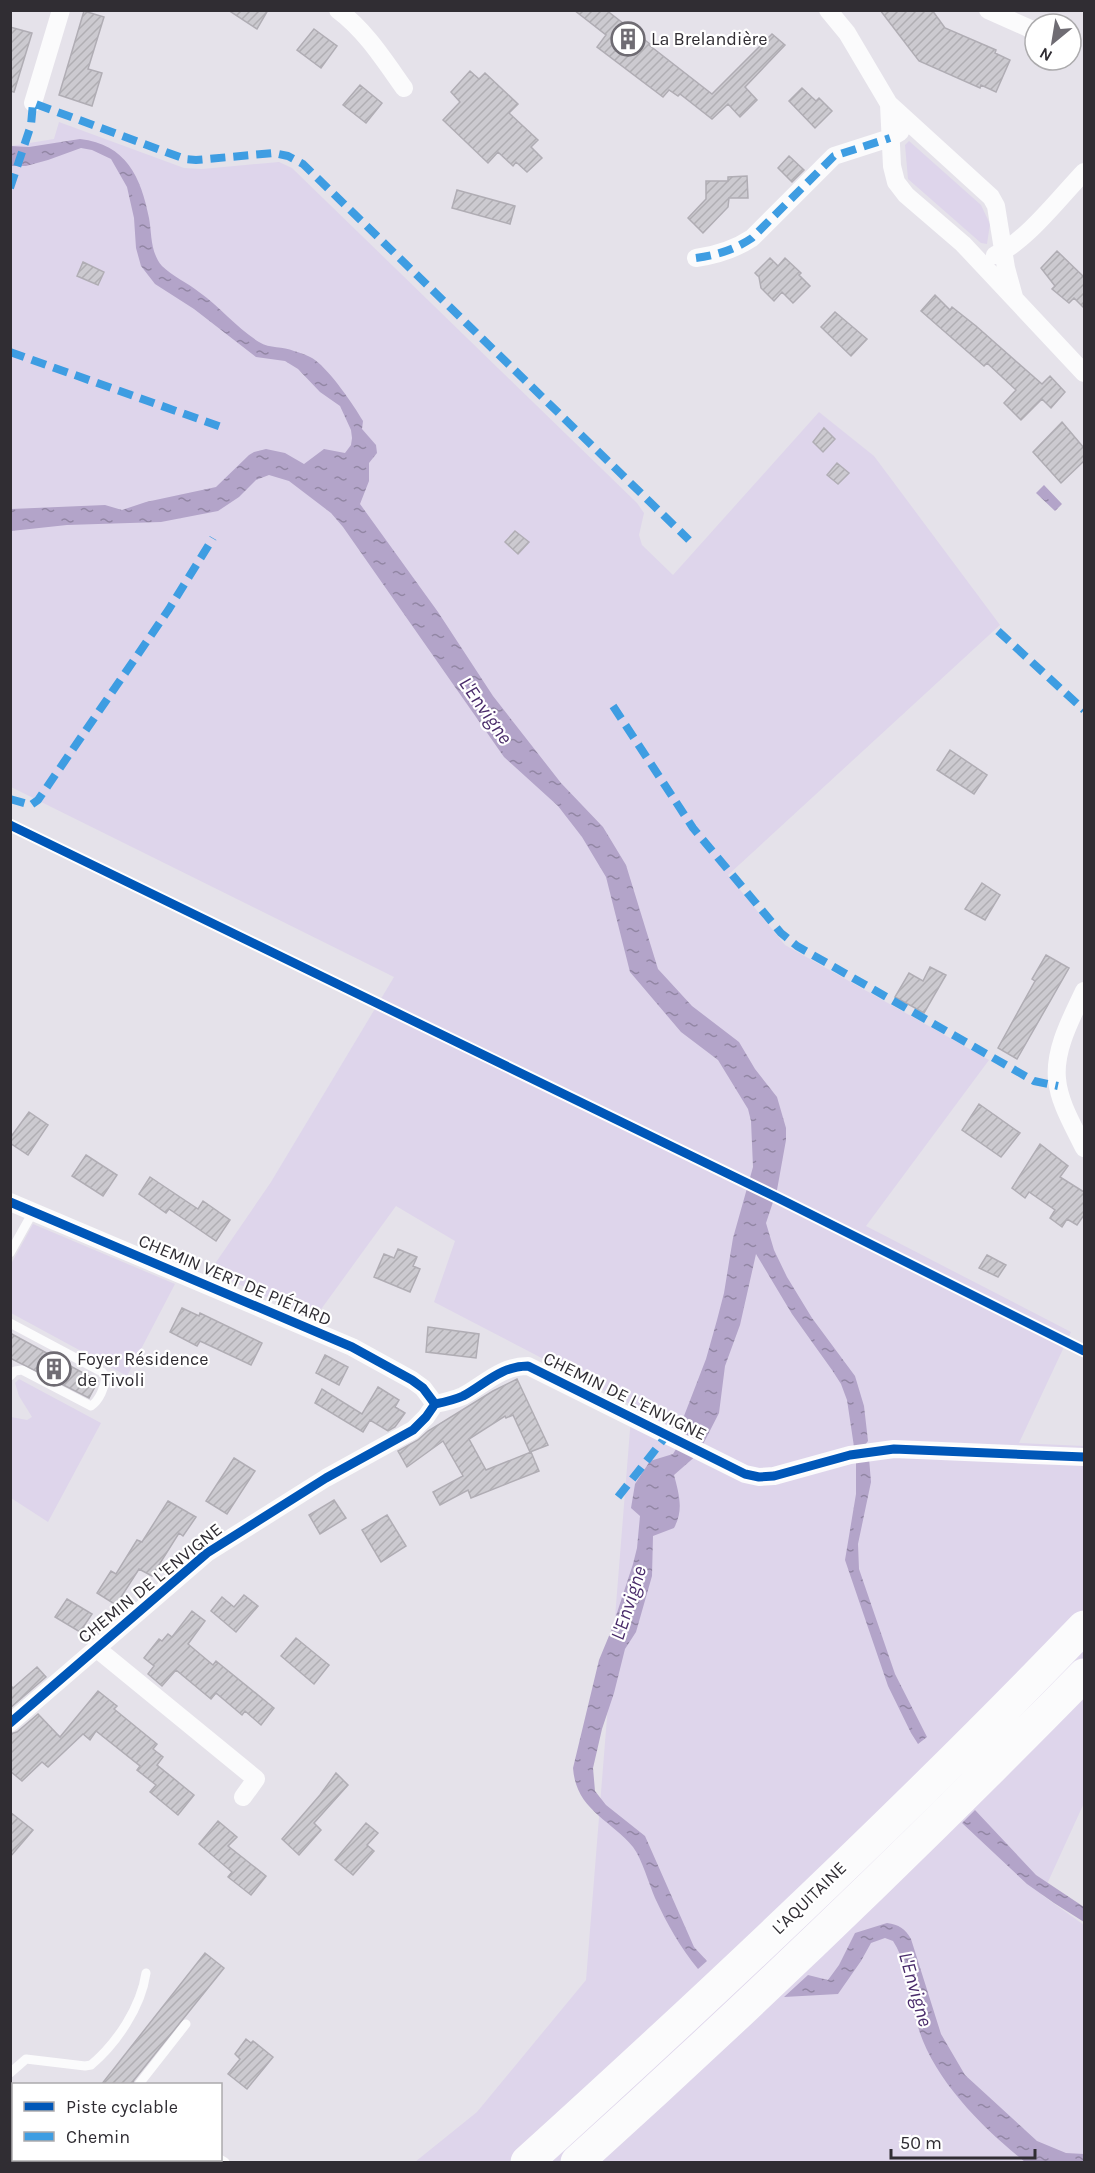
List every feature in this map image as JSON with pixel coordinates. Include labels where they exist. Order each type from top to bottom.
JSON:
[{"type":"highway","name":"L'AQUITAINE","points":[[527,2163],[902,1810],[1084,1627]]},
{"type":"highway","name":"L'AQUITAINE","points":[[577,2163],[919,1840],[1084,1675]]},
{"type":"street","points":[[33,104],[61,10]]},
{"type":"street","points":[[338,10],[360,29],[404,88]]},
{"type":"street","points":[[828,10],[847,33],[889,104],[991,197],[996,206],[1005,268],[1014,297]]},
{"type":"street","points":[[988,10],[1023,26]]},
{"type":"street","points":[[889,104],[892,166],[896,182],[906,195],[963,244],[1084,373]]},
{"type":"street","points":[[696,258],[719,254],[739,247],[752,238],[766,227],[834,156],[890,138],[904,130],[917,131]]},
{"type":"street","points":[[979,261],[1004,251],[1034,224],[1084,172]]},
{"type":"street","points":[[1084,991],[1057,1062],[1057,1080],[1066,1110],[1084,1148]]},
{"type":"street","name":"CHEMIN VERT DE PIÉTARD","points":[[10,1202],[352,1347],[412,1380],[423,1388],[435,1404]]},
{"type":"street","name":"CHEMIN DE L'ENVIGNE","points":[[10,1723],[207,1553],[326,1478],[413,1430],[435,1404],[463,1395],[504,1370],[516,1366],[528,1366],[745,1474],[759,1477],[774,1476],[850,1455],[877,1451],[913,1449],[1084,1457]]},
{"type":"street","points":[[96,1648],[256,1779],[243,1797]]},
{"type":"lane","points":[[10,1253],[33,1212]]},
{"type":"lane","points":[[10,1323],[102,1372],[106,1377],[95,1404],[91,1406],[22,1370],[15,1371],[10,1376]]},
{"type":"lane","points":[[10,2073],[26,2059],[91,2065],[136,2008],[146,1973]]},
{"type":"lane","points":[[141,2083],[186,2024]]},
{"type":"shaded area","points":[[59,122],[184,168],[202,169],[279,162],[292,168],[637,503],[644,513],[639,535],[642,545],[673,575],[819,412],[874,456],[1000,625],[728,875],[785,945],[989,1060],[866,1226],[1071,1332],[1019,1443],[1084,1446],[1084,1803],[1042,1895],[1084,1925],[1084,2162],[415,2162],[477,2112],[586,1980],[632,1405],[434,1302],[455,1241],[396,1206],[314,1319],[210,1271],[271,1182],[394,977],[11,787],[11,146],[54,139]]},
{"type":"shaded area","points":[[909,141],[981,205],[990,224],[987,244],[981,243],[908,179],[905,145]]},
{"type":"shaded area","points":[[33,1224],[175,1284],[127,1376],[11,1313],[11,1264]]},
{"type":"shaded area","points":[[19,1379],[101,1423],[48,1522],[11,1498],[11,1417],[27,1420],[32,1417],[19,1396],[15,1383]]},
{"type":"water","name":"L'Envigne","points":[[80,139],[96,142],[109,148],[129,165],[136,176],[146,203],[153,249],[162,266],[207,298],[259,342],[268,346],[290,349],[313,359],[328,372],[348,397],[363,421],[362,429],[376,445],[377,453],[369,463],[369,481],[360,504],[438,612],[493,696],[561,783],[603,827],[626,865],[658,969],[692,1006],[739,1042],[755,1069],[777,1097],[786,1128],[786,1140],[777,1190],[766,1223],[774,1250],[787,1277],[812,1318],[855,1376],[864,1406],[868,1441],[865,1445],[869,1458],[871,1482],[858,1544],[859,1569],[895,1674],[927,1737],[918,1744],[888,1686],[845,1560],[856,1494],[856,1460],[847,1400],[841,1384],[792,1314],[756,1254],[740,1325],[725,1366],[719,1413],[698,1454],[674,1475],[680,1508],[674,1528],[653,1536],[652,1576],[636,1632],[625,1649],[593,1768],[595,1791],[606,1805],[645,1836],[694,1947],[707,1961],[698,1969],[664,1917],[633,1847],[587,1804],[575,1782],[573,1768],[599,1660],[611,1631],[637,1548],[640,1516],[631,1508],[635,1484],[650,1461],[673,1454],[684,1436],[684,1416],[706,1359],[717,1320],[733,1238],[753,1167],[751,1121],[748,1109],[718,1060],[681,1032],[630,972],[606,877],[582,837],[558,806],[504,757],[331,513],[289,481],[269,475],[256,480],[239,497],[218,511],[161,522],[67,525],[11,531],[11,509],[105,505],[122,510],[146,502],[216,487],[254,452],[266,449],[285,453],[304,464],[324,449],[345,453],[351,445],[351,430],[340,406],[320,392],[298,369],[285,361],[256,357],[194,309],[155,284],[141,266],[127,187],[111,159],[92,150],[81,148],[26,166],[11,166],[11,146],[29,147]]},
{"type":"water","points":[[1044,485],[1062,504],[1055,511],[1036,493]]},
{"type":"water","points":[[975,1810],[1036,1875],[1084,1907],[1084,1922],[1027,1884],[962,1823]]},
{"type":"water","name":"L'Envigne","points":[[887,1923],[901,1928],[911,1939],[941,2034],[965,2075],[1037,2141],[1066,2153],[1084,2154],[1084,2162],[1025,2162],[993,2135],[963,2103],[926,2049],[912,2008],[902,1960],[893,1941],[885,1938],[871,1943],[838,1994],[784,1997],[808,1975],[828,1980],[839,1965],[855,1933]]},
{"type":"building","points":[[228,10],[268,10],[257,29]]},
{"type":"building","points":[[574,10],[606,10],[712,94],[772,34],[785,45],[745,87],[757,100],[740,117],[728,104],[712,119],[680,94],[678,96],[669,90],[663,97],[597,47],[606,35]]},
{"type":"building","points":[[880,10],[932,10],[945,28],[996,50],[995,53],[1010,60],[996,92],[981,85],[980,88],[919,61]]},
{"type":"building","points":[[84,11],[104,17],[88,69],[102,73],[92,106],[59,95]]},
{"type":"building","points":[[10,27],[32,33],[14,92],[10,91]]},
{"type":"building","points":[[314,29],[337,46],[321,68],[297,50]]},
{"type":"building","points":[[470,71],[479,79],[485,73],[518,104],[509,113],[538,140],[531,147],[542,158],[527,172],[516,162],[513,166],[498,152],[488,163],[443,120],[460,102],[451,92]]},
{"type":"building","points":[[360,85],[382,103],[366,123],[343,105]]},
{"type":"building","points":[[802,88],[816,101],[819,98],[832,111],[815,128],[789,101]]},
{"type":"building","points":[[789,156],[804,170],[792,182],[778,168]]},
{"type":"building","points":[[747,176],[748,198],[729,198],[728,207],[703,233],[688,218],[706,199],[706,181],[728,181],[728,177]]},
{"type":"building","points":[[457,190],[515,206],[510,224],[452,208]]},
{"type":"building","points":[[1057,251],[1084,277],[1084,308],[1074,298],[1069,303],[1052,289],[1055,286],[1041,268]]},
{"type":"building","points":[[770,258],[778,266],[785,258],[801,273],[799,275],[810,286],[793,303],[782,292],[774,301],[761,288],[759,277],[755,273]]},
{"type":"building","points":[[83,262],[104,272],[98,285],[77,276]]},
{"type":"building","points":[[935,295],[950,310],[952,307],[976,326],[1042,384],[1050,376],[1065,392],[1051,408],[1042,399],[1021,420],[1004,403],[1016,390],[987,363],[984,366],[921,311]]},
{"type":"building","points":[[835,312],[867,339],[851,356],[821,327]]},
{"type":"building","points":[[1062,422],[1084,448],[1084,461],[1061,483],[1033,452]]},
{"type":"building","points":[[824,428],[835,439],[823,452],[813,442]]},
{"type":"building","points":[[837,463],[849,473],[838,484],[827,475]]},
{"type":"building","points":[[515,531],[529,542],[518,554],[505,542]]},
{"type":"building","points":[[950,750],[987,775],[974,794],[937,770]]},
{"type":"building","points":[[982,883],[1000,895],[985,920],[965,909]]},
{"type":"building","points":[[1046,955],[1069,968],[1017,1059],[998,1048],[1035,981],[1032,979]]},
{"type":"building","points":[[930,967],[946,975],[924,1013],[895,997],[909,973],[923,981]]},
{"type":"building","points":[[979,1104],[1020,1133],[1001,1157],[962,1130]]},
{"type":"building","points":[[29,1112],[48,1125],[28,1155],[10,1143],[10,1138]]},
{"type":"building","points":[[1040,1144],[1068,1166],[1060,1177],[1084,1192],[1084,1215],[1077,1225],[1067,1219],[1062,1227],[1050,1218],[1055,1210],[1029,1192],[1025,1198],[1012,1188]]},
{"type":"building","points":[[86,1155],[117,1175],[103,1196],[72,1176]]},
{"type":"building","points":[[150,1177],[198,1209],[203,1201],[230,1220],[216,1241],[169,1209],[166,1213],[139,1194]]},
{"type":"building","points":[[398,1249],[417,1257],[413,1266],[420,1269],[410,1292],[374,1277],[384,1254],[394,1258]]},
{"type":"building","points":[[987,1255],[1006,1265],[998,1277],[979,1268]]},
{"type":"building","points":[[182,1308],[199,1316],[200,1313],[262,1343],[251,1365],[200,1341],[197,1346],[170,1332]]},
{"type":"building","points":[[428,1327],[479,1334],[476,1358],[426,1352]]},
{"type":"building","name":"Foyer Résidence de Tivoli","points":[[10,1333],[98,1381],[89,1398],[10,1358]]},
{"type":"building","points":[[325,1355],[348,1367],[339,1385],[316,1373]]},
{"type":"building","points":[[517,1379],[548,1445],[530,1452],[513,1415],[506,1418],[505,1416],[469,1439],[486,1470],[531,1452],[539,1471],[471,1498],[468,1490],[440,1505],[433,1492],[463,1476],[443,1441],[407,1467],[398,1451],[493,1391]]},
{"type":"building","points":[[378,1387],[399,1400],[395,1407],[405,1413],[395,1427],[388,1431],[370,1420],[363,1432],[315,1403],[322,1389],[362,1414]]},
{"type":"building","points":[[234,1458],[255,1471],[227,1514],[206,1501]]},
{"type":"building","points":[[334,1500],[346,1518],[320,1534],[309,1515]]},
{"type":"building","points":[[168,1501],[196,1517],[183,1536],[179,1533],[152,1576],[139,1569],[116,1605],[97,1593],[111,1571],[116,1574],[137,1540],[142,1542]]},
{"type":"building","points":[[387,1515],[406,1546],[381,1562],[362,1530]]},
{"type":"building","points":[[244,1595],[258,1606],[236,1632],[211,1611],[222,1597],[234,1607]]},
{"type":"building","points":[[67,1599],[92,1614],[80,1632],[55,1617]]},
{"type":"building","points":[[192,1611],[205,1621],[188,1644],[213,1665],[216,1661],[274,1708],[261,1725],[245,1711],[242,1715],[216,1693],[211,1699],[176,1670],[162,1686],[148,1674],[154,1666],[144,1658],[159,1639],[162,1641],[168,1634],[172,1637]]},
{"type":"building","points":[[296,1638],[329,1665],[314,1684],[281,1656]]},
{"type":"building","points":[[37,1667],[46,1677],[10,1708],[10,1685],[13,1688]]},
{"type":"building","points":[[98,1691],[117,1706],[114,1709],[157,1744],[153,1749],[163,1757],[157,1765],[194,1795],[178,1815],[150,1792],[156,1785],[137,1770],[140,1766],[96,1731],[90,1740],[83,1734],[48,1767],[42,1762],[22,1781],[10,1771],[10,1734],[17,1732],[38,1714],[60,1737]]},
{"type":"building","points":[[336,1773],[348,1785],[314,1823],[321,1830],[299,1855],[282,1839]]},
{"type":"building","points":[[10,1812],[33,1830],[10,1857]]},
{"type":"building","points":[[218,1821],[237,1837],[228,1846],[266,1876],[251,1895],[228,1877],[232,1872],[199,1844]]},
{"type":"building","points":[[366,1823],[378,1833],[367,1845],[374,1851],[353,1875],[335,1860]]},
{"type":"building","points":[[205,1953],[224,1968],[133,2083],[103,2083]]},
{"type":"building","points":[[246,2039],[251,2043],[253,2041],[273,2057],[247,2089],[228,2074],[240,2059],[235,2054]]},
{"type":"marked path","points":[[10,188],[31,125],[33,103],[185,159],[274,153],[288,156],[303,164],[689,540]]},
{"type":"marked path","points":[[696,258],[725,251],[752,238],[834,156],[890,138]]},
{"type":"marked path","points":[[10,352],[224,428]]},
{"type":"marked path","points":[[10,799],[31,805],[38,800],[169,609],[213,538]]},
{"type":"marked path","points":[[998,631],[1084,710]]},
{"type":"marked path","points":[[613,706],[693,828],[781,933],[797,946],[1034,1081],[1058,1086]]},
{"type":"marked path","points":[[618,1497],[667,1435]]},
{"type":"cycle path","points":[[10,825],[782,1200],[1084,1351]]},
{"type":"cycle path","points":[[10,1202],[352,1347],[412,1380],[423,1388],[435,1404]]},
{"type":"cycle path","points":[[10,1723],[207,1553],[326,1478],[413,1430],[435,1404],[463,1396],[501,1372],[518,1367],[528,1366],[745,1474],[759,1477],[774,1476],[850,1455],[894,1449],[1084,1457]]},
{"type":"place","name":"La Brelandière","points":[[628,39]]},
{"type":"place","name":"Foyer Résidence de Tivoli","points":[[54,1369]]}]
